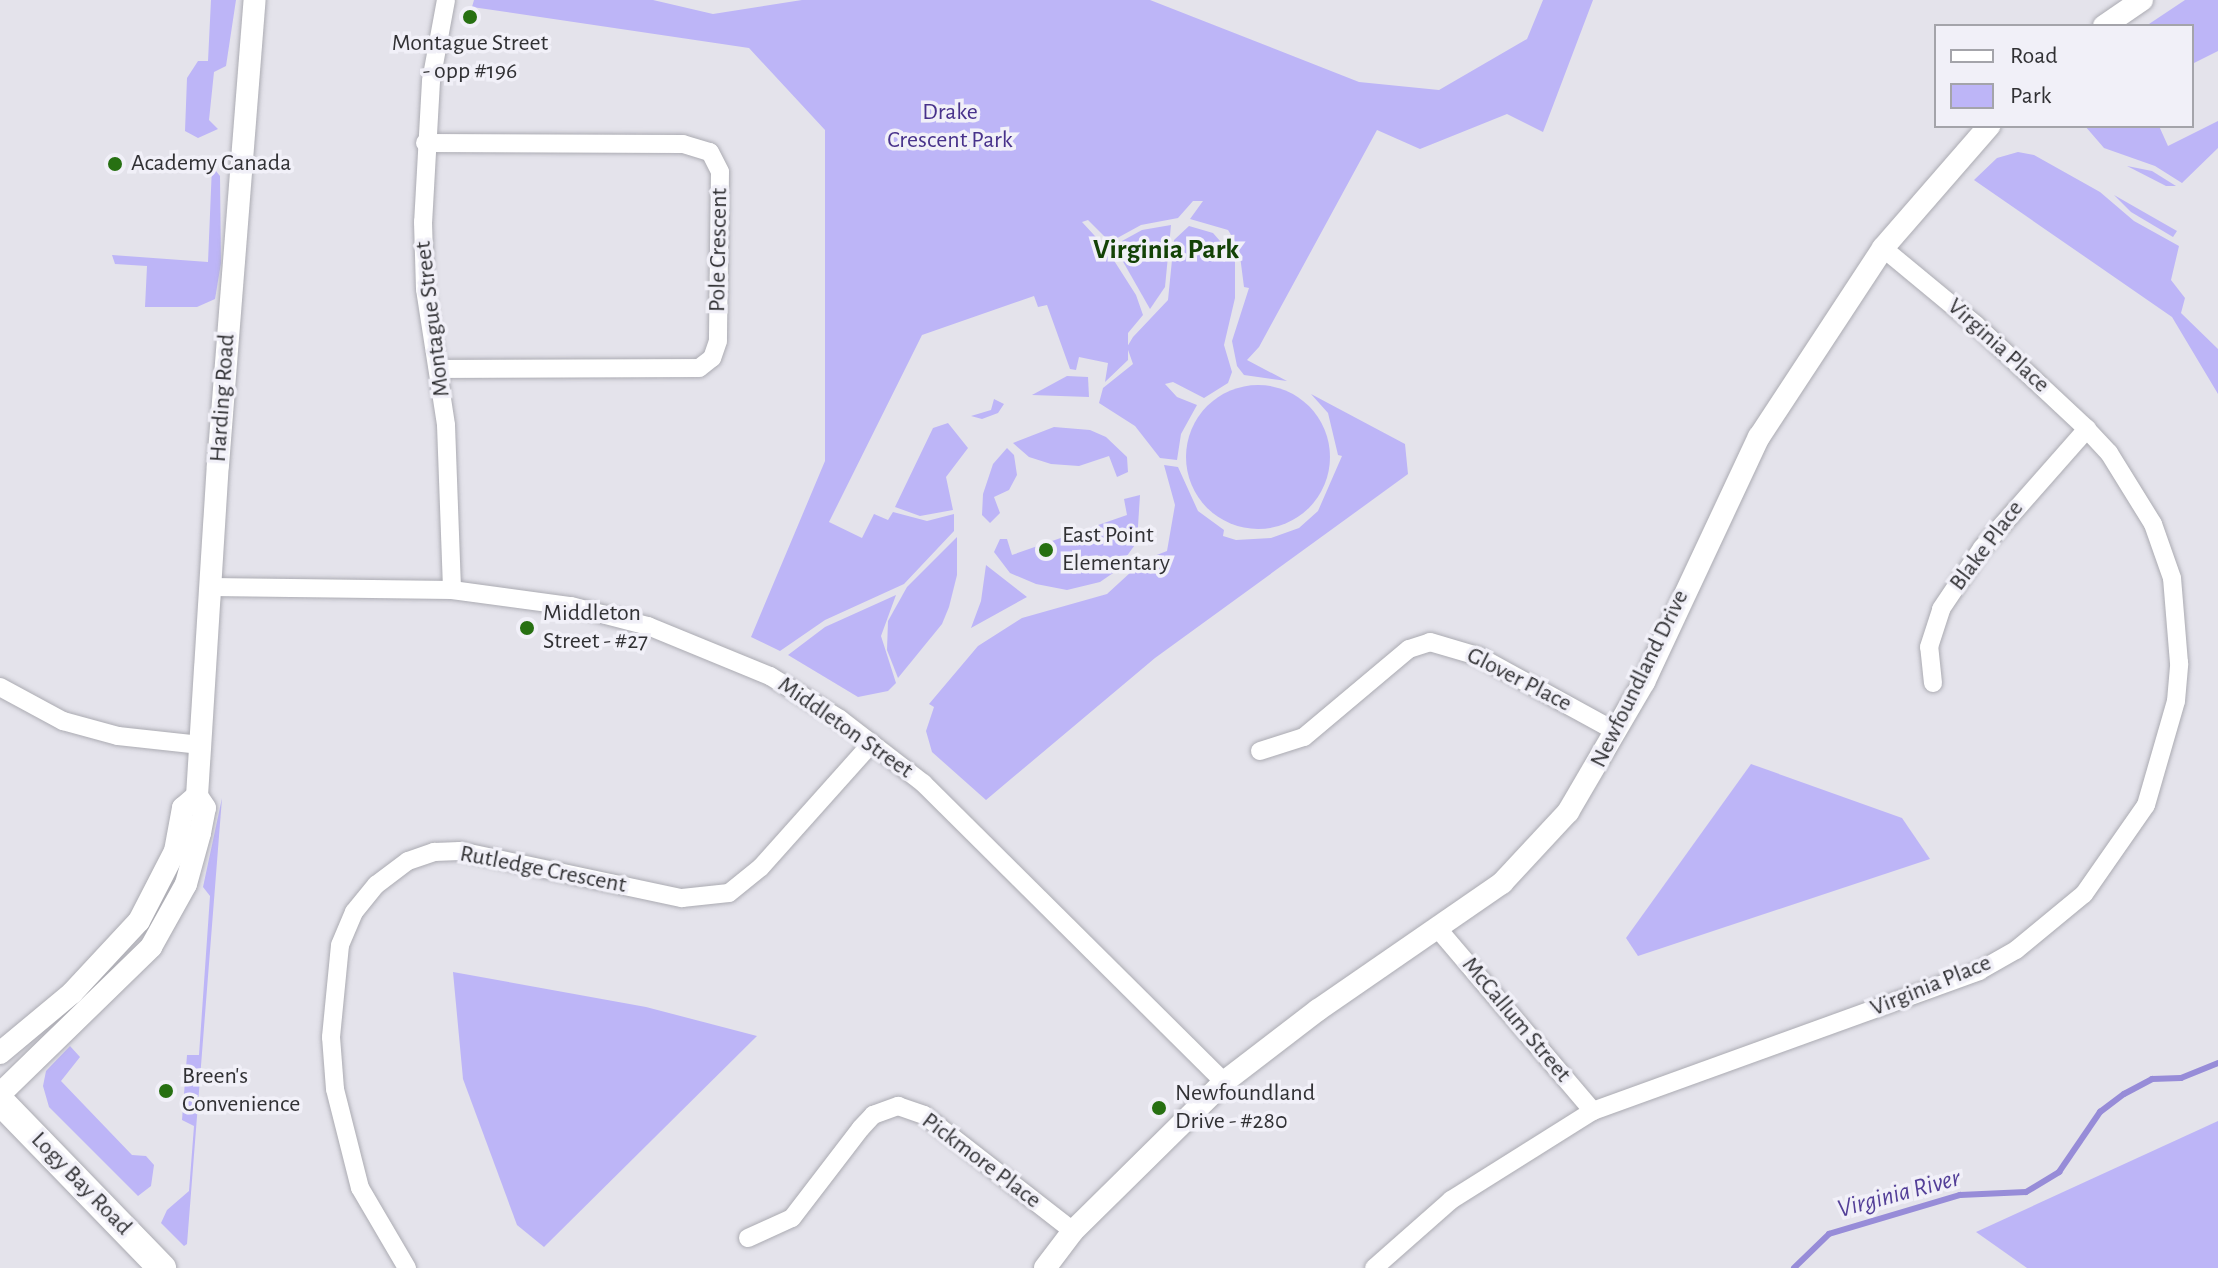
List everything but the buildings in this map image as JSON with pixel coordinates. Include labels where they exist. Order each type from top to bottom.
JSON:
[{"type":"main road","name":"Logy Bay Road","points":[[0,1101],[162,1268]]},
{"type":"street","name":"Harding Road","points":[[0,1094],[122,977],[170,919],[200,833],[205,808],[197,796],[255,0]]},
{"type":"street","name":"Montague Street","points":[[446,0],[425,143],[423,256],[451,481],[452,590]]},
{"type":"street","points":[[2107,24],[2142,0]]},
{"type":"street","name":"Newfoundland Drive","points":[[1045,1268],[1073,1231],[1224,1082],[1318,1010],[1438,929],[1529,857],[1568,812],[1617,732],[1759,437],[1883,248],[1987,128]]},
{"type":"street","name":"Pole Crescent","points":[[425,143],[683,144],[710,152],[720,172],[718,341],[712,358],[699,368],[438,369]]},
{"type":"street","name":"Virginia Place","points":[[1374,1268],[1463,1191],[1593,1111],[1979,971],[2049,926],[2084,894],[2119,851],[2146,805],[2165,751],[2176,701],[2179,618],[2153,524],[2109,453],[2087,429],[1976,325],[1883,248]]},
{"type":"street","name":"Blake Place","points":[[1933,683],[1929,647],[1941,609],[1982,548],[2087,429]]},
{"type":"street","name":"Middleton Street","points":[[211,587],[452,590],[571,606],[686,640],[770,676],[872,743],[972,827],[1224,1082]]},
{"type":"street","name":"Glover Place","points":[[1260,751],[1304,737],[1409,649],[1430,642],[1478,656],[1617,732]]},
{"type":"street","points":[[0,687],[63,721],[118,736],[201,745]]},
{"type":"street","name":"Rutledge Crescent","points":[[407,1268],[360,1188],[335,1089],[331,1037],[340,945],[354,912],[376,885],[408,861],[434,852],[460,851],[682,898],[729,893],[761,867],[872,743]]},
{"type":"street","name":"Harding Road","points":[[0,1053],[72,993],[139,921],[175,851],[183,808],[197,796]]},
{"type":"street","name":"McCallum Street","points":[[1438,929],[1593,1111]]},
{"type":"street","name":"Pickmore Place","points":[[748,1238],[792,1218],[873,1115],[898,1106],[924,1115],[1073,1231]]},
{"type":"green space","points":[[211,0],[236,0],[226,66],[214,72],[209,120],[218,129],[198,138],[185,131],[187,78],[198,61],[208,61]]},
{"type":"green space","name":"Drake Crescent Park","points":[[474,0],[653,0],[713,14],[802,0],[1150,0],[1359,82],[1439,90],[1527,39],[1543,0],[1593,0],[1543,132],[1507,114],[1420,149],[1377,130],[1259,347],[1247,360],[1287,381],[1244,375],[1237,366],[1232,341],[1249,288],[1244,287],[1239,248],[1228,230],[1190,219],[1203,201],[1193,201],[1178,218],[1141,225],[1110,242],[1088,220],[1082,222],[1106,248],[1136,295],[1143,315],[1128,333],[1128,360],[1105,382],[1108,363],[1079,357],[1076,370],[1070,369],[1047,305],[1038,307],[1034,296],[922,335],[829,522],[862,538],[874,514],[888,520],[893,512],[927,521],[954,514],[954,531],[904,584],[825,620],[780,651],[751,637],[825,461],[825,130],[749,48],[472,7]]},
{"type":"green space","points":[[2185,0],[2218,0],[2218,51],[2194,63],[2194,24],[2149,24]]},
{"type":"green space","points":[[2218,121],[2218,148],[2182,183],[2155,166],[2104,148],[2087,128],[2160,128],[2168,146]]},
{"type":"green space","points":[[2018,152],[2034,155],[2100,192],[2134,221],[2179,246],[2171,280],[2185,298],[2181,313],[2218,349],[2218,394],[2172,317],[1974,180],[1997,158]]},
{"type":"green space","points":[[212,166],[220,176],[221,263],[215,299],[197,307],[145,307],[147,266],[115,264],[112,255],[208,262]]},
{"type":"green space","points":[[2127,166],[2152,171],[2176,186],[2166,186]]},
{"type":"green space","points":[[2114,195],[2177,231],[2173,237],[2131,212]]},
{"type":"green space","points":[[1171,225],[1165,287],[1150,309],[1117,251],[1122,241],[1142,230]]},
{"type":"green space","points":[[1189,226],[1213,233],[1235,258],[1235,298],[1224,345],[1232,372],[1228,383],[1204,398],[1173,382],[1165,384],[1177,397],[1197,405],[1181,434],[1177,460],[1160,458],[1135,426],[1099,403],[1103,388],[1133,364],[1127,347],[1133,337],[1168,300],[1174,240]]},
{"type":"green space","points":[[1067,376],[1088,377],[1089,397],[1032,395]]},
{"type":"green space","points":[[1258,385],[1285,391],[1309,406],[1324,430],[1330,457],[1324,484],[1309,508],[1285,523],[1258,529],[1231,523],[1207,508],[1192,484],[1186,457],[1192,430],[1207,406],[1231,391]]},
{"type":"green space","points":[[1311,394],[1405,444],[1408,474],[1155,658],[986,800],[932,752],[926,731],[934,707],[929,704],[978,646],[1022,618],[1107,594],[1144,560],[1167,551],[1175,505],[1164,465],[1178,467],[1198,511],[1224,530],[1223,536],[1236,540],[1271,538],[1299,528],[1318,511],[1342,456],[1338,455],[1328,413]]},
{"type":"green space","points":[[994,399],[1004,404],[998,413],[982,419],[971,416],[991,410]]},
{"type":"green space","points":[[948,423],[968,448],[946,477],[953,510],[920,516],[895,507],[933,428]]},
{"type":"green space","points":[[1054,427],[1090,430],[1106,437],[1127,457],[1128,472],[1117,477],[1109,456],[1079,466],[1051,464],[1029,457],[1013,443]]},
{"type":"green space","points":[[1007,448],[1014,455],[1017,475],[1009,490],[994,497],[1000,513],[990,523],[982,515],[983,494],[993,464]]},
{"type":"green space","points":[[1140,495],[1137,542],[1116,571],[1100,582],[1067,590],[1036,584],[1010,573],[994,552],[1000,539],[1007,539],[1012,555],[1127,515],[1124,499]]},
{"type":"green space","points":[[957,537],[957,575],[942,624],[898,678],[887,650],[888,621],[907,587]]},
{"type":"green space","points":[[986,565],[1027,597],[971,628],[981,601]]},
{"type":"green space","points":[[896,595],[881,636],[896,683],[888,691],[858,697],[788,655],[825,627]]},
{"type":"green space","points":[[1751,764],[1902,818],[1930,859],[1638,956],[1626,938]]},
{"type":"green space","points":[[222,798],[187,1244],[184,1246],[161,1223],[167,1210],[189,1191],[194,1126],[182,1120],[187,1055],[199,1055],[210,896],[203,887]]},
{"type":"green space","points":[[453,972],[646,1007],[757,1036],[544,1247],[517,1225],[463,1079]]},
{"type":"green space","points":[[70,1046],[80,1057],[61,1081],[132,1155],[146,1156],[154,1165],[151,1186],[138,1196],[49,1107],[43,1086],[46,1071]]},
{"type":"green space","points":[[2218,1121],[2218,1268],[2027,1268],[1976,1232]]},
{"type":"waterway","name":"Virginia River","points":[[1794,1268],[1829,1234],[1960,1195],[2026,1192],[2059,1172],[2100,1112],[2124,1094],[2152,1079],[2181,1078],[2218,1063]]},
{"type":"place","name":"Montague Street - opp #196","points":[[470,17]]},
{"type":"place","name":"Academy Canada","points":[[115,164]]},
{"type":"place","name":"East Point Elementary","points":[[1046,550]]},
{"type":"place","name":"Middleton Street - #27","points":[[527,628]]},
{"type":"place","name":"Breen's Convenience","points":[[166,1091]]},
{"type":"place","name":"Newfoundland Drive - #280","points":[[1159,1108]]},
{"type":"district","name":"Virginia Park","points":[[1166,250]]}]
